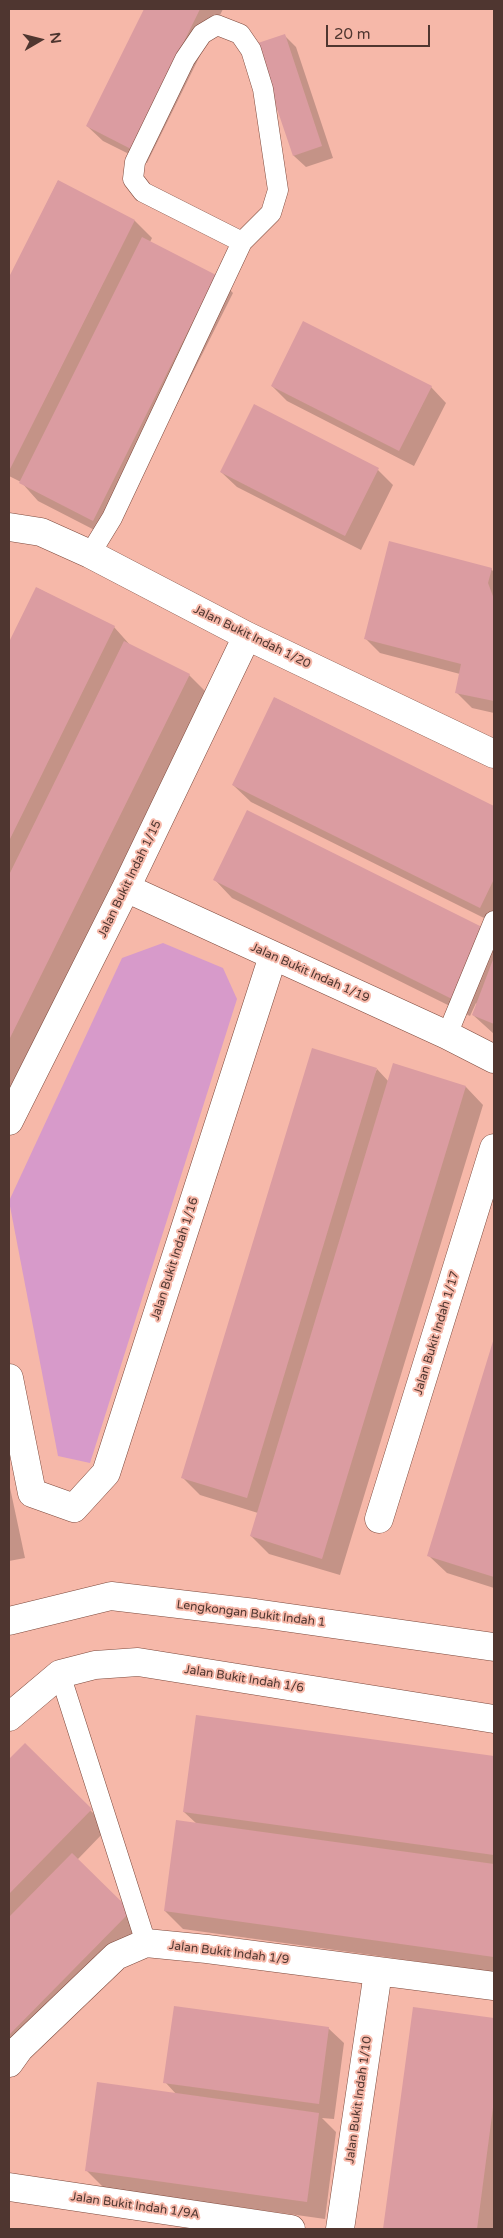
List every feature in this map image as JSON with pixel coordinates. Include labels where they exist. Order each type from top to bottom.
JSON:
[{"type":"street","name":"Jalan Bukit Indah 1/20","points":[[9,527],[41,532],[90,554],[247,636],[494,754]]},
{"type":"street","name":"Jalan Bukit Indah 1/15","points":[[9,1121],[126,888],[247,636]]},
{"type":"street","name":"Jalan Bukit Indah 1/19","points":[[126,888],[447,1035],[494,1059]]},
{"type":"street","name":"Jalan Bukit Indah 1/16","points":[[9,1378],[32,1493],[74,1508],[106,1473],[273,956]]},
{"type":"street","name":"Jalan Bukit Indah 1/17","points":[[379,1519],[494,1148]]},
{"type":"street","name":"Lengkongan Bukit Indah 1","points":[[9,1621],[111,1596],[264,1614],[494,1647]]},
{"type":"street","name":"Jalan Bukit Indah 1/6","points":[[9,1717],[60,1674],[95,1664],[138,1662],[494,1719]]},
{"type":"street","name":"Jalan Bukit Indah 1/9","points":[[9,2063],[19,2049],[116,1956],[146,1943],[207,1949],[494,1986]]},
{"type":"street","name":"Jalan Bukit Indah 1/10","points":[[340,2229],[378,1972]]},
{"type":"street","name":"Jalan Bukit Indah 1/9A","points":[[9,2187],[291,2229]]},
{"type":"lane","points":[[90,554],[112,518],[242,242],[271,213],[278,190],[263,89],[251,50],[240,34],[217,25],[202,34],[185,59],[135,162],[133,179],[143,192],[242,242]]},
{"type":"lane","points":[[447,1035],[494,921]]},
{"type":"lane","points":[[60,1674],[146,1943]]},
{"type":"shaded area","points":[[163,943],[223,968],[237,999],[90,1463],[58,1456],[9,1201],[122,958]]},
{"type":"building","points":[[144,9],[200,9],[131,149],[86,126]]},
{"type":"building","points":[[285,34],[322,146],[293,156],[255,44]]},
{"type":"building","points":[[58,180],[135,220],[10,469],[9,277]]},
{"type":"building","points":[[142,237],[216,275],[93,521],[19,483]]},
{"type":"building","points":[[303,321],[432,386],[399,451],[271,386]]},
{"type":"building","points":[[254,404],[379,468],[345,536],[220,472]]},
{"type":"building","points":[[389,541],[492,568],[488,583],[494,599],[494,701],[455,693],[461,664],[364,639]]},
{"type":"building","points":[[36,587],[115,626],[9,841],[9,642]]},
{"type":"building","points":[[124,641],[190,674],[9,1040],[9,875]]},
{"type":"building","points":[[274,697],[494,806],[494,879],[480,908],[232,785]]},
{"type":"building","points":[[247,810],[486,929],[452,999],[213,880]]},
{"type":"building","points":[[494,957],[494,1024],[472,1015]]},
{"type":"building","points":[[312,1048],[377,1068],[247,1498],[181,1478]]},
{"type":"building","points":[[393,1063],[466,1086],[322,1559],[250,1536]]},
{"type":"building","points":[[494,1338],[494,1577],[427,1556]]},
{"type":"building","points":[[196,1715],[494,1756],[494,1855],[183,1812]]},
{"type":"building","points":[[25,1743],[92,1809],[9,1894],[9,1759]]},
{"type":"building","points":[[176,1820],[494,1864],[494,1957],[164,1911]]},
{"type":"building","points":[[72,1853],[131,1911],[9,2035],[9,1917]]},
{"type":"building","points":[[174,2006],[329,2027],[319,2104],[163,2083]]},
{"type":"building","points":[[413,2007],[494,2018],[494,2100],[477,2229],[383,2229]]},
{"type":"building","points":[[97,2082],[319,2113],[307,2202],[85,2171]]}]
